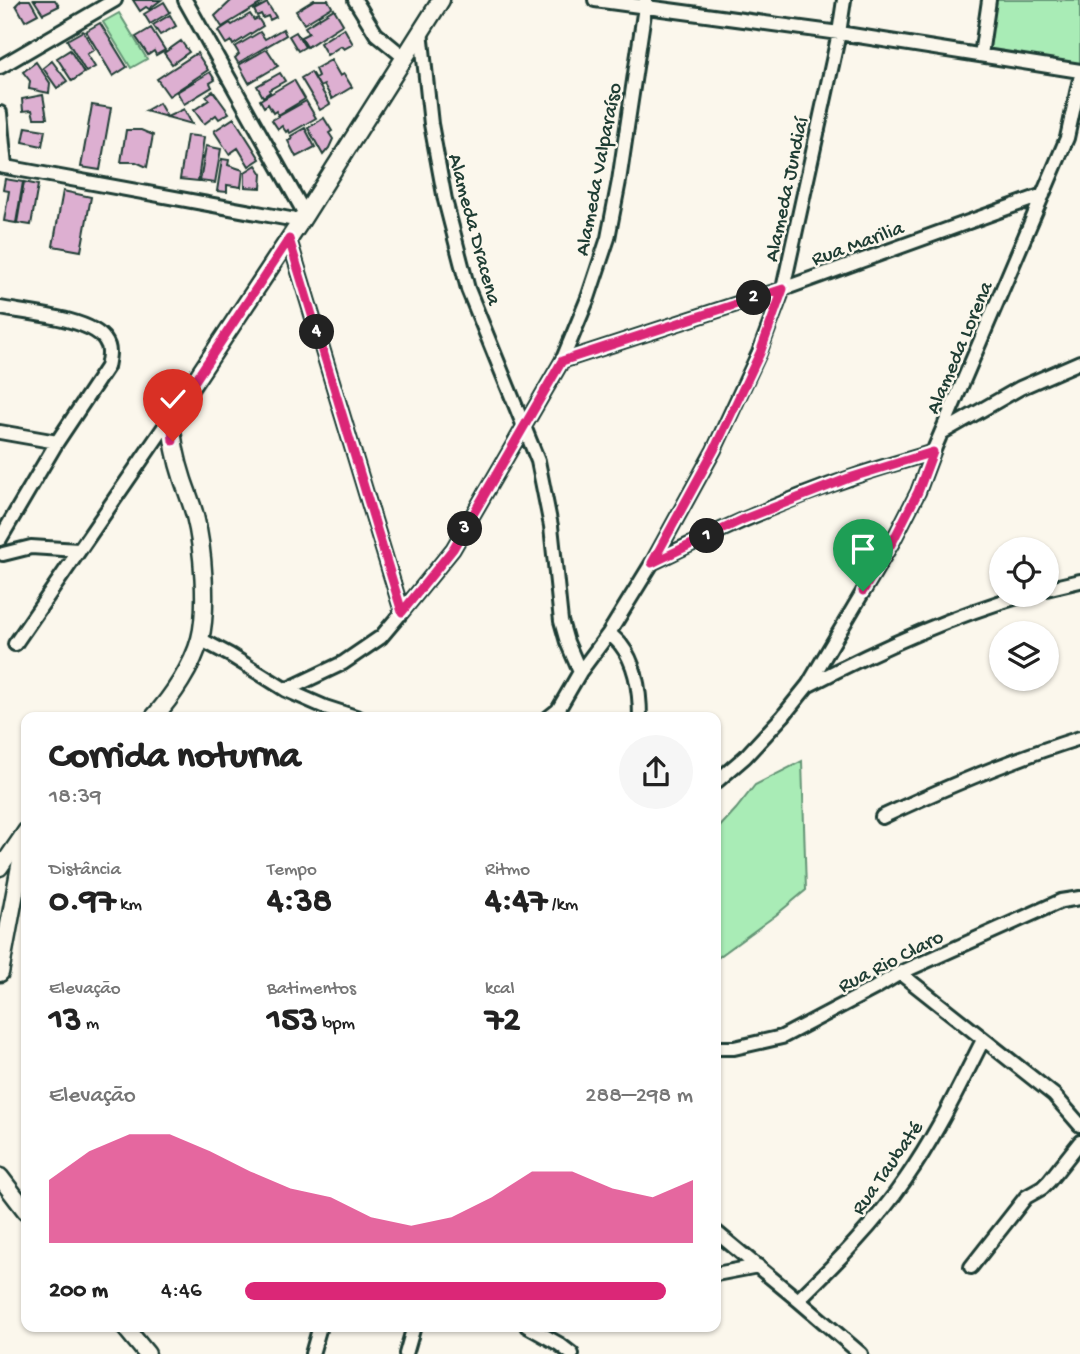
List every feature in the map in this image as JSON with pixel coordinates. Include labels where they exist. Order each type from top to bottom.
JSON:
[{"type":"main road","points":[[159,712],[187,670],[200,639],[204,603],[202,563],[195,516],[173,441],[171,417],[303,218],[441,0]]},
{"type":"main road","points":[[0,973],[21,859]]},
{"type":"main road","points":[[0,1177],[21,1204]]},
{"type":"main road","points":[[129,1332],[147,1354]]},
{"type":"street","points":[[0,67],[115,0]]},
{"type":"street","points":[[185,0],[303,218]]},
{"type":"street","points":[[355,0],[376,34],[404,57]]},
{"type":"street","points":[[595,0],[645,3],[1080,72]]},
{"type":"street","name":"Alameda Jundiaí","points":[[556,712],[652,563],[714,450],[760,353],[783,289],[844,0]]},
{"type":"street","points":[[982,55],[989,0]]},
{"type":"street","name":"Alameda Valparaíso","points":[[286,690],[343,663],[381,637],[402,612],[453,549],[562,361],[588,298],[608,238],[645,3]]},
{"type":"street","name":"Alameda Dracena","points":[[421,31],[431,124],[445,200],[468,289],[538,461],[551,526],[561,621],[580,672]]},
{"type":"street","name":"Alameda Lorena","points":[[721,778],[745,757],[808,685],[893,541],[918,492],[1068,138],[1080,79]]},
{"type":"street","points":[[0,113],[2,167],[303,218]]},
{"type":"street","name":"Rua Marilia","points":[[562,361],[783,289],[1044,195]]},
{"type":"street","points":[[289,239],[402,612]]},
{"type":"street","points":[[0,308],[77,322],[94,329],[106,340],[110,353],[107,367],[57,442],[0,539]]},
{"type":"street","points":[[942,432],[1020,388],[1080,362]]},
{"type":"street","points":[[15,644],[171,417]]},
{"type":"street","points":[[0,432],[57,442]]},
{"type":"street","points":[[652,563],[733,524],[790,501],[849,478],[933,452]]},
{"type":"street","points":[[1,556],[31,547],[78,550]]},
{"type":"street","points":[[1059,586],[1080,581]]},
{"type":"street","points":[[808,685],[870,653],[989,605]]},
{"type":"street","points":[[609,633],[622,646],[634,671],[640,712]]},
{"type":"street","points":[[200,639],[286,690],[339,712]]},
{"type":"street","points":[[882,817],[993,768],[1080,738]]},
{"type":"street","points":[[0,868],[21,839]]},
{"type":"street","name":"Rua Rio Claro","points":[[721,1048],[734,1048],[782,1037],[900,973],[1060,901],[1080,898]]},
{"type":"street","points":[[900,973],[1054,1095],[1080,1125]]},
{"type":"street","name":"Rua Taubaté","points":[[799,1300],[881,1213],[906,1179],[935,1132],[983,1040]]},
{"type":"street","points":[[971,1267],[1026,1197],[1049,1181],[1080,1142]]},
{"type":"street","points":[[721,1236],[861,1354]]},
{"type":"street","points":[[721,1273],[758,1266]]},
{"type":"street","points":[[312,1354],[318,1332]]},
{"type":"street","points":[[406,1354],[412,1332]]},
{"type":"street","points":[[538,1332],[572,1354]]},
{"type":"green space","points":[[989,0],[1080,0],[1080,71],[982,55]]},
{"type":"green space","points":[[119,13],[147,59],[131,68],[103,22]]},
{"type":"green space","points":[[802,761],[806,890],[721,955],[721,826],[755,785]]},
{"type":"building","points":[[21,0],[30,0],[38,14],[25,21],[16,5]]},
{"type":"building","points":[[34,0],[55,0],[59,6],[43,14]]},
{"type":"building","points":[[133,0],[161,0],[149,9],[146,7],[140,11]]},
{"type":"building","points":[[232,0],[265,1],[222,27],[215,16]]},
{"type":"building","points":[[314,0],[328,0],[332,7],[304,24],[296,11]]},
{"type":"building","points":[[164,2],[170,12],[150,24],[144,14]]},
{"type":"building","points":[[267,3],[276,17],[270,20],[268,16],[257,16],[254,10]]},
{"type":"building","points":[[334,9],[343,24],[307,47],[301,37],[309,33],[305,27]]},
{"type":"building","points":[[250,14],[254,20],[258,18],[263,26],[233,45],[231,41],[226,44],[218,31]]},
{"type":"building","points":[[170,15],[176,26],[160,35],[153,25]]},
{"type":"building","points":[[100,23],[127,67],[113,76],[86,31]]},
{"type":"building","points":[[151,28],[165,50],[156,55],[154,51],[148,55],[136,37]]},
{"type":"building","points":[[344,28],[353,44],[344,49],[341,46],[327,55],[320,43]]},
{"type":"building","points":[[283,29],[286,35],[238,63],[235,58],[239,54],[235,47],[260,32],[265,39]]},
{"type":"building","points":[[83,31],[94,50],[87,54],[95,67],[86,72],[67,40]]},
{"type":"building","points":[[296,32],[305,47],[298,51],[289,36]]},
{"type":"building","points":[[181,41],[189,52],[172,64],[164,53]]},
{"type":"building","points":[[267,49],[278,66],[249,83],[239,65]]},
{"type":"building","points":[[70,50],[84,73],[72,81],[57,58]]},
{"type":"building","points":[[197,53],[208,70],[169,96],[157,79]]},
{"type":"building","points":[[331,60],[340,76],[344,74],[352,87],[332,99],[324,85],[320,87],[315,78],[318,76],[315,69]]},
{"type":"building","points":[[52,61],[67,81],[57,88],[43,68]]},
{"type":"building","points":[[36,62],[50,83],[49,93],[29,89],[30,81],[23,72]]},
{"type":"building","points":[[210,72],[215,80],[210,83],[212,87],[184,104],[177,92]]},
{"type":"building","points":[[311,72],[330,104],[320,110],[301,78]]},
{"type":"building","points":[[280,73],[285,81],[269,90],[263,97],[257,86]]},
{"type":"building","points":[[294,80],[305,99],[278,115],[276,111],[273,113],[268,104],[264,107],[260,100]]},
{"type":"building","points":[[213,91],[229,113],[219,119],[216,115],[204,124],[194,110],[209,100],[206,96]]},
{"type":"building","points":[[43,95],[47,118],[34,118],[32,110],[23,111],[22,99]]},
{"type":"building","points":[[306,101],[316,118],[290,133],[282,126],[278,129],[272,120]]},
{"type":"building","points":[[159,103],[167,117],[184,109],[192,124],[145,111]]},
{"type":"building","points":[[92,105],[111,108],[100,170],[81,167]]},
{"type":"building","points":[[234,118],[260,159],[249,166],[238,148],[229,154],[214,131]]},
{"type":"building","points":[[324,118],[332,131],[329,133],[333,139],[323,155],[308,128]]},
{"type":"building","points":[[26,127],[45,130],[42,146],[23,142]]},
{"type":"building","points":[[305,128],[315,147],[296,157],[288,141],[292,139],[291,136]]},
{"type":"building","points":[[126,130],[141,130],[153,135],[147,167],[136,162],[121,162]]},
{"type":"building","points":[[187,135],[204,137],[198,181],[180,179]]},
{"type":"building","points":[[206,146],[221,149],[215,183],[200,181]]},
{"type":"building","points":[[222,159],[229,160],[228,165],[243,170],[241,187],[227,185],[227,192],[217,191]]},
{"type":"building","points":[[256,165],[262,174],[261,188],[245,187],[245,172]]},
{"type":"building","points":[[5,179],[23,182],[16,223],[4,221],[9,191],[3,190]]},
{"type":"building","points":[[24,182],[38,185],[31,225],[17,223]]},
{"type":"building","points":[[63,191],[91,197],[81,251],[53,246]]},
{"type":"route","points":[[173,441],[171,417],[289,239],[402,612],[453,549],[562,361],[783,289],[760,353],[714,450],[652,563],[744,519],[849,478],[933,452],[918,492],[863,591]]}]
